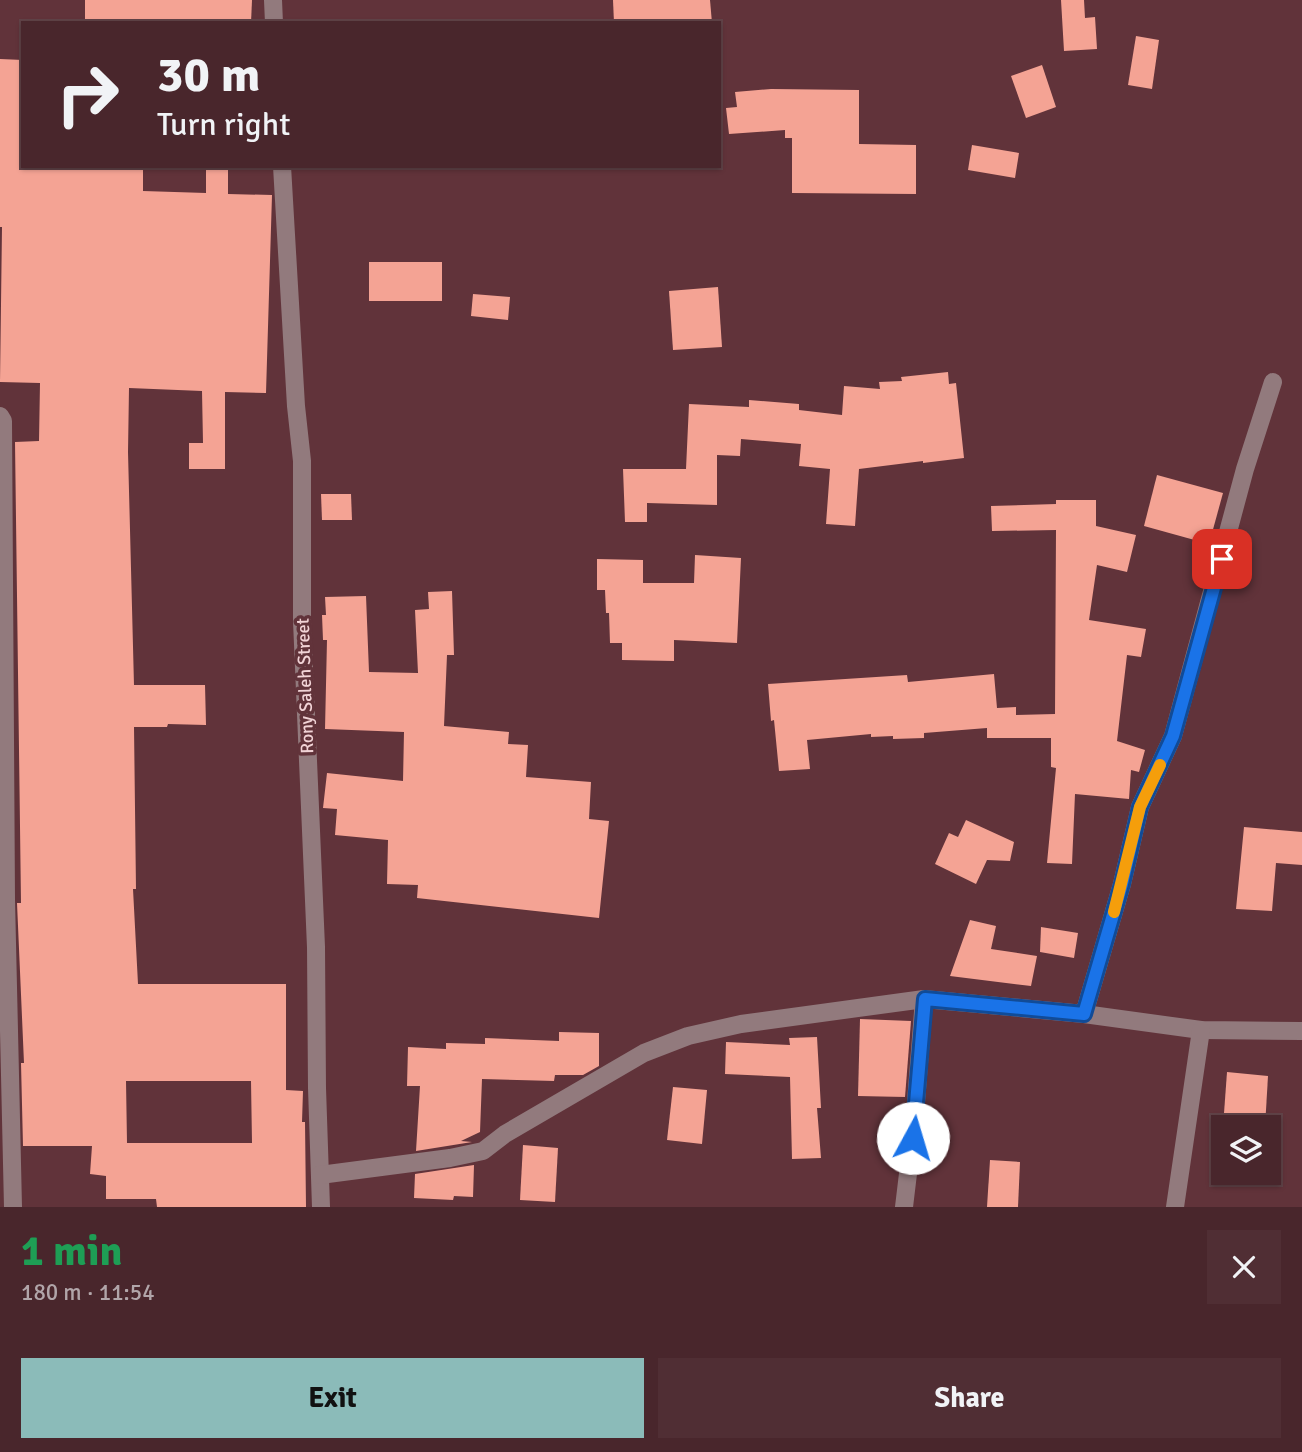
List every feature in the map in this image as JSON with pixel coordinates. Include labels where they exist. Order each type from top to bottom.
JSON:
[{"type":"street","points":[[273,0],[274,21]]},
{"type":"street","name":"Rony Saleh Street","points":[[282,168],[296,407],[302,461],[302,621],[316,947],[321,1207]]},
{"type":"street","points":[[1084,1014],[1122,884],[1140,807],[1173,736],[1245,469],[1273,382]]},
{"type":"street","points":[[0,416],[3,421],[6,886],[13,1207]]},
{"type":"street","points":[[904,1207],[925,999]]},
{"type":"street","points":[[320,1175],[450,1158],[483,1151],[505,1134],[644,1053],[688,1036],[741,1024],[925,999],[1084,1014],[1201,1030],[1302,1031]]},
{"type":"street","points":[[1175,1207],[1201,1030]]},
{"type":"building","points":[[85,0],[252,0],[251,21],[85,21]]},
{"type":"building","points":[[613,0],[710,0],[712,21],[614,21]]},
{"type":"building","points":[[1061,0],[1084,0],[1085,18],[1095,17],[1097,49],[1064,51]]},
{"type":"building","points":[[1136,36],[1159,40],[1152,89],[1128,85]]},
{"type":"building","points":[[0,59],[21,60],[21,168],[143,168],[143,191],[206,193],[206,168],[228,168],[228,194],[272,195],[266,393],[225,392],[225,469],[189,469],[189,443],[203,443],[202,391],[129,388],[134,685],[205,685],[206,725],[134,727],[136,889],[133,889],[138,984],[286,984],[286,1090],[303,1091],[306,1207],[157,1207],[156,1199],[106,1199],[106,1176],[90,1174],[92,1146],[23,1146],[21,1063],[24,1063],[17,903],[21,903],[15,442],[39,441],[40,383],[0,382]],"holes":[[[126,1081],[251,1081],[252,1143],[127,1143]]]},
{"type":"building","points":[[1042,65],[1056,107],[1026,118],[1011,76]]},
{"type":"building","points":[[771,89],[859,90],[859,144],[916,145],[916,194],[792,193],[792,138],[785,138],[785,130],[729,134],[726,108],[737,107],[735,92]]},
{"type":"building","points":[[972,145],[1019,153],[1015,178],[968,170]]},
{"type":"building","points":[[369,262],[442,262],[442,301],[369,301]]},
{"type":"building","points":[[718,287],[722,347],[673,350],[669,291]]},
{"type":"building","points":[[473,294],[510,297],[508,320],[471,316]]},
{"type":"building","points":[[948,372],[949,384],[956,383],[964,458],[859,469],[855,526],[826,524],[830,469],[799,466],[801,444],[741,439],[740,456],[717,455],[717,505],[647,503],[647,522],[625,522],[623,469],[686,469],[689,404],[749,407],[749,400],[799,404],[799,410],[842,415],[844,386],[880,389],[879,382],[902,381],[901,377]]},
{"type":"building","points":[[1157,475],[1223,493],[1209,544],[1144,526]]},
{"type":"building","points":[[321,494],[351,494],[352,520],[322,520]]},
{"type":"building","points":[[1056,500],[1096,500],[1096,526],[1136,535],[1127,572],[1097,565],[1089,620],[1146,629],[1141,657],[1127,655],[1117,741],[1145,750],[1139,772],[1131,770],[1129,799],[1075,794],[1072,864],[1047,863],[1056,768],[1051,767],[1051,738],[987,738],[987,728],[924,733],[924,738],[893,739],[893,736],[871,737],[871,734],[807,740],[810,769],[779,771],[768,684],[907,675],[908,682],[994,674],[997,708],[1016,707],[1016,715],[1055,714],[1056,530],[992,531],[991,506],[1056,504]]},
{"type":"building","points":[[695,555],[741,558],[737,643],[674,640],[674,661],[622,660],[622,643],[610,643],[605,590],[597,590],[597,559],[643,560],[643,583],[694,583]]},
{"type":"building","points":[[452,591],[454,655],[447,655],[444,726],[509,732],[508,744],[528,745],[526,777],[591,782],[589,819],[609,821],[599,918],[417,898],[418,885],[387,884],[388,840],[335,835],[337,809],[323,808],[327,773],[403,781],[404,732],[325,729],[327,640],[323,640],[322,615],[326,615],[325,597],[366,596],[369,672],[418,673],[415,610],[429,609],[428,592]]},
{"type":"building","points":[[966,820],[1014,842],[1010,861],[987,860],[976,884],[935,864],[949,833],[958,837]]},
{"type":"building","points":[[1244,827],[1302,832],[1302,865],[1276,863],[1272,911],[1236,909]]},
{"type":"building","points":[[970,920],[996,926],[991,949],[1037,956],[1031,986],[950,976]]},
{"type":"building","points":[[1041,927],[1078,933],[1074,958],[1040,952]]},
{"type":"building","points":[[860,1019],[911,1021],[905,1097],[858,1096]]},
{"type":"building","points":[[559,1032],[599,1033],[599,1066],[583,1075],[555,1075],[554,1081],[482,1079],[480,1132],[461,1141],[472,1142],[416,1151],[420,1086],[407,1086],[408,1047],[446,1049],[446,1043],[485,1044],[485,1038],[559,1041]]},
{"type":"building","points":[[817,1037],[821,1108],[817,1108],[821,1158],[792,1159],[790,1077],[725,1074],[726,1042],[790,1045],[789,1038]]},
{"type":"building","points":[[1227,1072],[1268,1076],[1266,1115],[1224,1115]]},
{"type":"building","points":[[673,1087],[707,1090],[702,1144],[667,1140]]},
{"type":"building","points":[[523,1145],[558,1148],[555,1202],[520,1200]]},
{"type":"building","points":[[990,1160],[1020,1162],[1018,1207],[987,1207]]},
{"type":"building","points":[[474,1165],[473,1197],[454,1196],[453,1200],[414,1198],[415,1174]]},
{"type":"slow traffic","points":[[1114,912],[1140,807],[1160,765]]},
{"type":"route","points":[[913,1138],[925,999],[1084,1014],[1122,884],[1140,807],[1173,736],[1222,559]]}]
